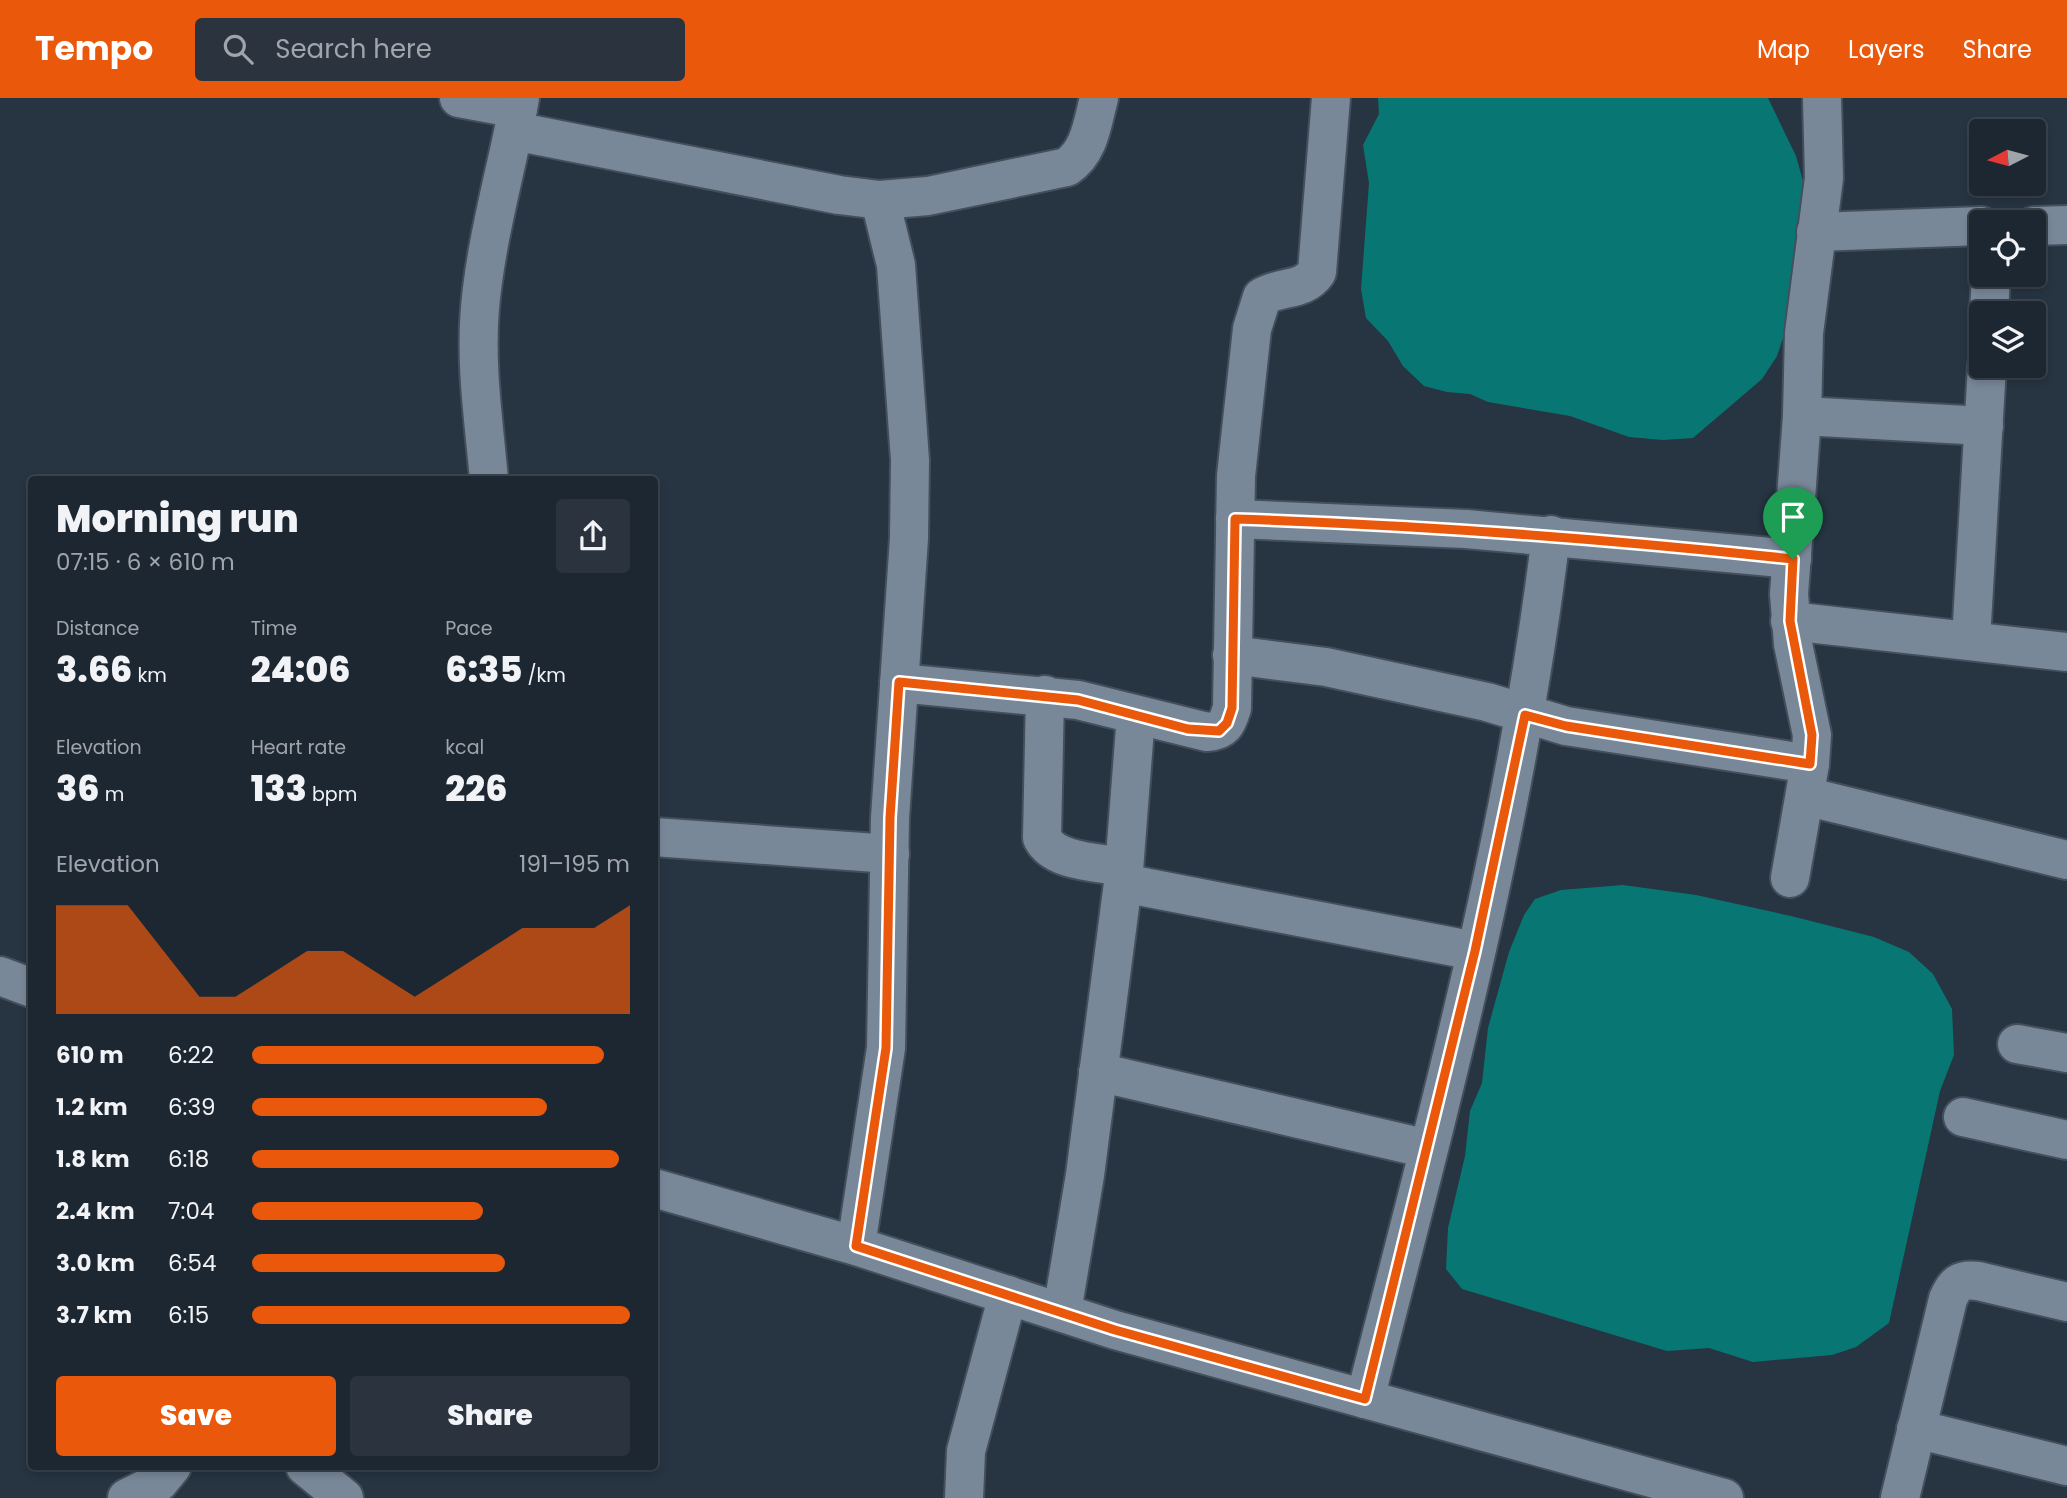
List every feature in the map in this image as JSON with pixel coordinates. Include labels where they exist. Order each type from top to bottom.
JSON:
[{"type":"street","points":[[459,98],[839,195],[880,200],[928,196],[1067,167],[1078,160],[1086,146],[1099,98]]},
{"type":"street","points":[[899,682],[1045,695],[1188,729],[1219,731],[1227,723],[1232,708],[1235,519],[1252,329],[1262,297],[1271,291],[1301,287],[1311,281],[1317,272],[1331,98]]},
{"type":"street","points":[[1790,878],[1808,780],[1812,735],[1790,621],[1804,334],[1824,178],[1822,98]]},
{"type":"street","points":[[489,476],[479,373],[480,309],[488,252],[518,113]]},
{"type":"street","points":[[856,1246],[886,1048],[890,854],[909,538],[910,460],[896,265],[880,200]]},
{"type":"street","points":[[2046,226],[2067,225]]},
{"type":"street","points":[[1816,232],[1969,226]]},
{"type":"street","points":[[1971,640],[1986,378]]},
{"type":"street","points":[[1802,416],[1984,426]]},
{"type":"street","points":[[1235,519],[1380,524],[1551,535],[1793,559]]},
{"type":"street","points":[[1365,1399],[1475,951],[1525,715],[1551,535]]},
{"type":"street","points":[[1790,621],[2067,652]]},
{"type":"street","points":[[1232,655],[1326,667],[1488,702],[1566,726],[1808,780],[2067,860]]},
{"type":"street","points":[[1045,695],[1042,838],[1047,848],[1057,854],[1123,875],[1475,951]]},
{"type":"street","points":[[1062,1312],[1085,1175],[1123,875],[1136,715]]},
{"type":"street","points":[[658,836],[890,854]]},
{"type":"street","points":[[0,976],[28,986]]},
{"type":"street","points":[[2017,1044],[2067,1052]]},
{"type":"street","points":[[1097,1072],[1428,1149]]},
{"type":"street","points":[[1963,1117],[2067,1140]]},
{"type":"street","points":[[658,1189],[856,1246],[1062,1312],[1685,1493],[1724,1498]]},
{"type":"street","points":[[1900,1498],[1948,1299],[1954,1285],[1963,1279],[1978,1281],[2067,1302]]},
{"type":"street","points":[[964,1498],[966,1451],[1008,1295]]},
{"type":"street","points":[[1916,1429],[2067,1466]]},
{"type":"street","points":[[127,1498],[159,1482],[169,1470]]},
{"type":"shaded area","points":[[1378,98],[1768,98],[1796,156],[1803,181],[1802,220],[1787,326],[1777,356],[1762,379],[1693,438],[1663,440],[1629,437],[1570,416],[1488,402],[1470,394],[1424,386],[1403,366],[1388,341],[1366,318],[1361,289],[1369,183],[1363,145],[1379,114]]},
{"type":"shaded area","points":[[1623,885],[1696,895],[1874,937],[1909,952],[1933,974],[1952,1009],[1954,1055],[1940,1091],[1889,1323],[1856,1347],[1832,1355],[1753,1362],[1709,1348],[1667,1351],[1462,1289],[1446,1269],[1448,1228],[1465,1156],[1470,1111],[1482,1083],[1488,1028],[1509,952],[1524,915],[1535,899],[1561,890]]},
{"type":"route","points":[[1235,519],[1466,529],[1625,541],[1793,559],[1789,594],[1790,621],[1812,735],[1810,764],[1566,726],[1525,715],[1475,951],[1418,1194],[1365,1399],[1115,1330],[856,1246],[886,1048],[890,818],[899,682],[1078,700],[1188,729],[1219,731],[1227,723],[1232,708],[1235,519]]}]
